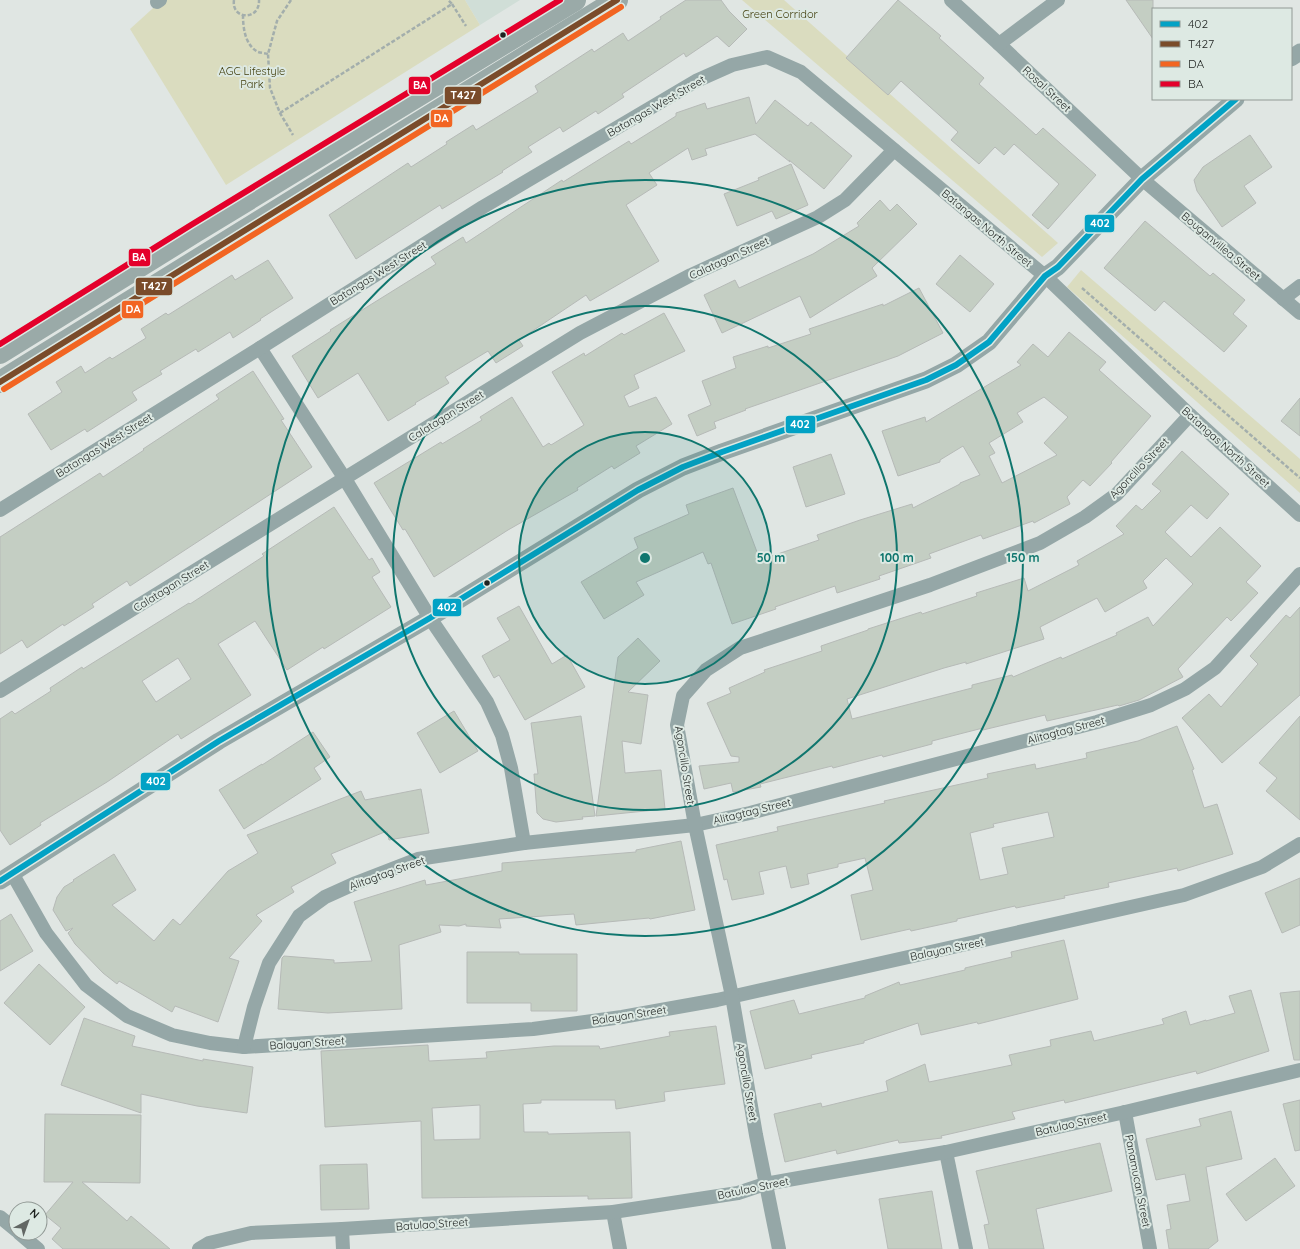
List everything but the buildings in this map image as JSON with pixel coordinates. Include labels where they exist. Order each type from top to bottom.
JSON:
[{"type":"main road","points":[[0,353],[575,0]]},
{"type":"main road","points":[[0,382],[617,0]]},
{"type":"street","name":"Rosal Street","points":[[951,0],[1142,179]]},
{"type":"street","points":[[999,44],[1058,0]]},
{"type":"street","name":"Batangas North Street","points":[[767,57],[801,72],[1045,276],[1190,415],[1300,515]]},
{"type":"street","name":"Batangas West Street","points":[[0,510],[483,207],[696,81],[732,65],[767,57]]},
{"type":"street","points":[[6,877],[219,741],[430,618],[638,490],[683,467],[926,380],[956,365],[989,342],[1045,276],[1058,267],[1142,179],[1235,100]]},
{"type":"street","name":"Calatagan Street","points":[[0,691],[580,333],[691,275],[818,216],[845,200],[894,150]]},
{"type":"street","name":"Bouganvillea Street","points":[[1142,179],[1300,313]]},
{"type":"street","points":[[1283,299],[1300,286]]},
{"type":"street","points":[[260,348],[345,479],[430,618],[486,702],[502,735],[511,768],[524,843]]},
{"type":"street","name":"Agoncillo Street","points":[[779,1249],[765,1184],[732,996],[695,825],[677,725],[683,696],[706,670],[740,648],[930,586],[1040,543],[1085,518],[1117,494],[1190,415]]},
{"type":"street","name":"Alitagtag Street","points":[[244,1047],[254,1007],[269,963],[299,916],[325,897],[356,883],[418,859],[524,843],[695,825],[750,813],[1151,706],[1185,689],[1215,668],[1300,574]]},
{"type":"street","name":"Balayan Street","points":[[6,877],[86,985],[127,1016],[172,1035],[210,1043],[244,1047],[533,1030],[622,1017],[717,1000],[1184,895],[1262,867],[1300,844]]},
{"type":"street","name":"Batulao Street","points":[[199,1249],[209,1243],[251,1233],[342,1229],[613,1212],[738,1193],[765,1184],[946,1152],[1125,1112],[1300,1070]]},
{"type":"street","name":"Panamucan Street","points":[[1125,1112],[1150,1249]]},
{"type":"street","points":[[946,1152],[966,1249]]},
{"type":"street","points":[[613,1212],[620,1249]]},
{"type":"street","points":[[0,1217],[8,1224]]},
{"type":"street","points":[[342,1229],[343,1249]]},
{"type":"street","points":[[28,1241],[38,1249]]},
{"type":"path","points":[[234,0],[234,8],[243,15],[256,12],[259,0]]},
{"type":"path","points":[[291,0],[277,21],[268,54],[270,88],[280,113],[293,135]]},
{"type":"path","points":[[448,0],[466,26]]},
{"type":"path","points":[[280,113],[452,4]]},
{"type":"path","points":[[243,15],[244,32],[250,44],[258,52],[268,54]]},
{"type":"path","points":[[1082,288],[1300,478]]},
{"type":"shaded area","points":[[465,0],[520,0],[480,25]]},
{"type":"green space","name":"AGC Lifestyle Park","points":[[162,0],[465,0],[480,25],[226,185],[130,29]]},
{"type":"green space","name":"Green Corridor","points":[[742,0],[784,0],[1058,243],[1042,257]]},
{"type":"green space","points":[[1081,270],[1300,459],[1300,493],[1067,287]]},
{"type":"transit line","name":"BA","points":[[0,344],[191,225],[560,0]]},
{"type":"transit line","name":"T427","points":[[0,382],[617,0]]},
{"type":"transit line","name":"DA","points":[[4,389],[621,7]]},
{"type":"transit line","name":"402","points":[[0,881],[219,741],[430,618],[638,490],[683,467],[926,380],[956,365],[989,342],[1045,276],[1058,267],[1142,179],[1235,100]]}]
